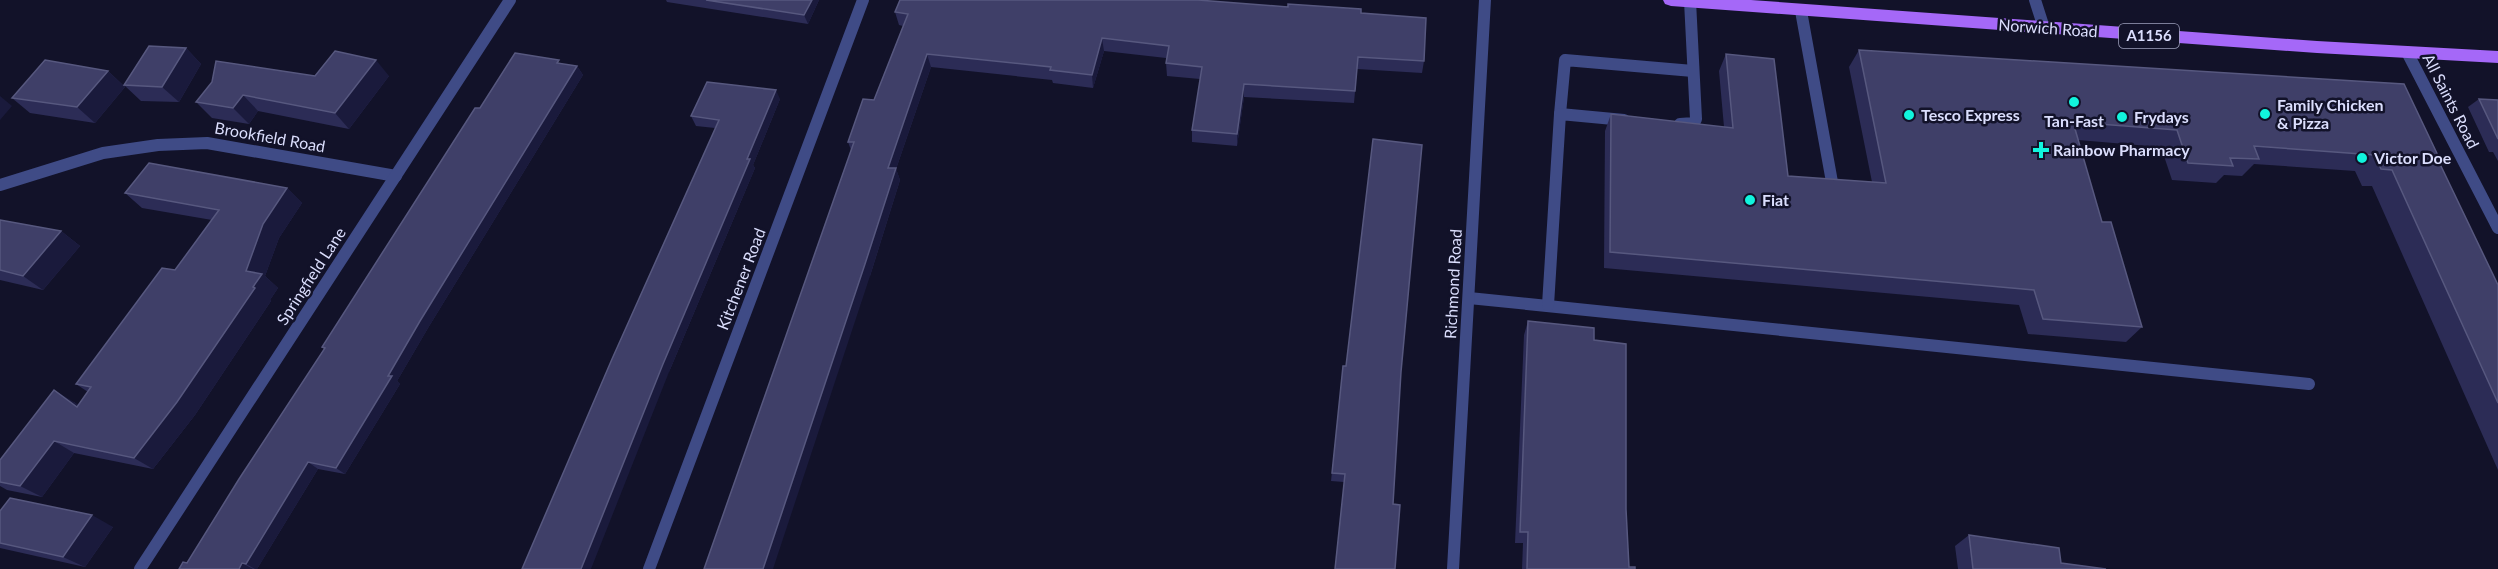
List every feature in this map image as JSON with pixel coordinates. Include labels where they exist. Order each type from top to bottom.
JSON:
[{"type":"main road","name":"Norwich Road","points":[[1671,0],[2044,28],[2498,57]]},
{"type":"street","name":"Springfield Lane","points":[[140,569],[510,0]]},
{"type":"street","name":"Kitchener Road","points":[[649,569],[863,0]]},
{"type":"street","name":"Richmond Road","points":[[1453,569],[1485,0]]},
{"type":"street","points":[[2035,0],[2044,28]]},
{"type":"street","points":[[1663,123],[1686,125],[1694,123],[1696,119],[1690,2]]},
{"type":"street","points":[[1801,11],[1832,182]]},
{"type":"street","name":"All Saints Road","points":[[2407,52],[2498,228]]},
{"type":"street","points":[[1548,305],[1563,63],[1565,60],[1694,71]]},
{"type":"street","points":[[1560,114],[1640,121]]},
{"type":"street","name":"Brookfield Road","points":[[0,185],[103,153],[158,145],[199,143],[226,145],[396,176]]},
{"type":"street","points":[[1469,298],[2309,384]]},
{"type":"building","points":[[706,0],[812,0],[804,15]]},
{"type":"building","points":[[900,0],[1198,0],[1288,7],[1288,4],[1361,9],[1361,13],[1426,18],[1424,61],[1358,57],[1355,91],[1244,84],[1237,134],[1192,130],[1202,67],[1166,63],[1169,46],[1102,38],[1092,75],[1050,70],[1051,67],[927,54],[888,168],[896,168],[763,569],[704,569],[854,142],[848,142],[863,99],[874,100],[908,14],[895,12]]},
{"type":"building","points":[[149,46],[186,48],[162,87],[124,85]]},
{"type":"building","points":[[1859,50],[2404,84],[2498,285],[2498,403],[2392,170],[2381,169],[2375,155],[2254,146],[2259,159],[2230,158],[2233,166],[2188,163],[2177,130],[2073,122],[2102,222],[2111,222],[2142,327],[2043,319],[2034,290],[1610,252],[1611,114],[1733,128],[1726,54],[1774,59],[1788,176],[1886,183]]},
{"type":"building","points":[[335,51],[376,60],[335,113],[243,95],[233,108],[196,102],[212,82],[216,61],[315,76]]},
{"type":"building","points":[[515,53],[559,60],[557,63],[577,66],[420,321],[388,376],[392,376],[336,468],[308,462],[246,564],[242,563],[239,569],[179,569],[183,562],[187,563],[475,108],[480,108]]},
{"type":"building","points":[[45,60],[108,71],[77,107],[12,98]]},
{"type":"building","points":[[707,82],[776,90],[747,159],[750,159],[663,364],[581,569],[522,569],[612,359],[719,120],[691,116]]},
{"type":"building","points":[[2479,99],[2498,100],[2498,139]]},
{"type":"building","points":[[1373,139],[1422,145],[1401,372],[1393,504],[1400,505],[1395,569],[1335,569],[1345,474],[1332,473],[1343,366],[1346,366]]},
{"type":"building","points":[[149,163],[287,188],[263,224],[246,271],[262,274],[253,287],[255,288],[177,402],[134,458],[54,441],[20,486],[0,482],[0,460],[54,390],[77,407],[91,387],[76,384],[162,268],[175,270],[219,210],[125,193]]},
{"type":"building","points":[[0,220],[61,231],[23,276],[0,270]]},
{"type":"building","points":[[1528,321],[1594,328],[1594,340],[1626,344],[1626,509],[1629,567],[1635,567],[1635,569],[1527,569],[1528,532],[1520,532]]},
{"type":"building","points":[[10,498],[92,515],[63,557],[0,543],[0,511]]},
{"type":"building","points":[[1969,535],[2059,548],[2061,563],[2106,569],[1973,569]]},
{"type":"place","name":"Tan-Fast","points":[[2074,102]]},
{"type":"place","name":"Family Chicken & Pizza","points":[[2265,114]]},
{"type":"place","name":"Tesco Express","points":[[1909,115]]},
{"type":"place","name":"Frydays","points":[[2122,117]]},
{"type":"place","name":"Rainbow Pharmacy","points":[[2041,150]]},
{"type":"place","name":"Victor Doe","points":[[2362,158]]},
{"type":"place","name":"Fiat","points":[[1750,200]]}]
